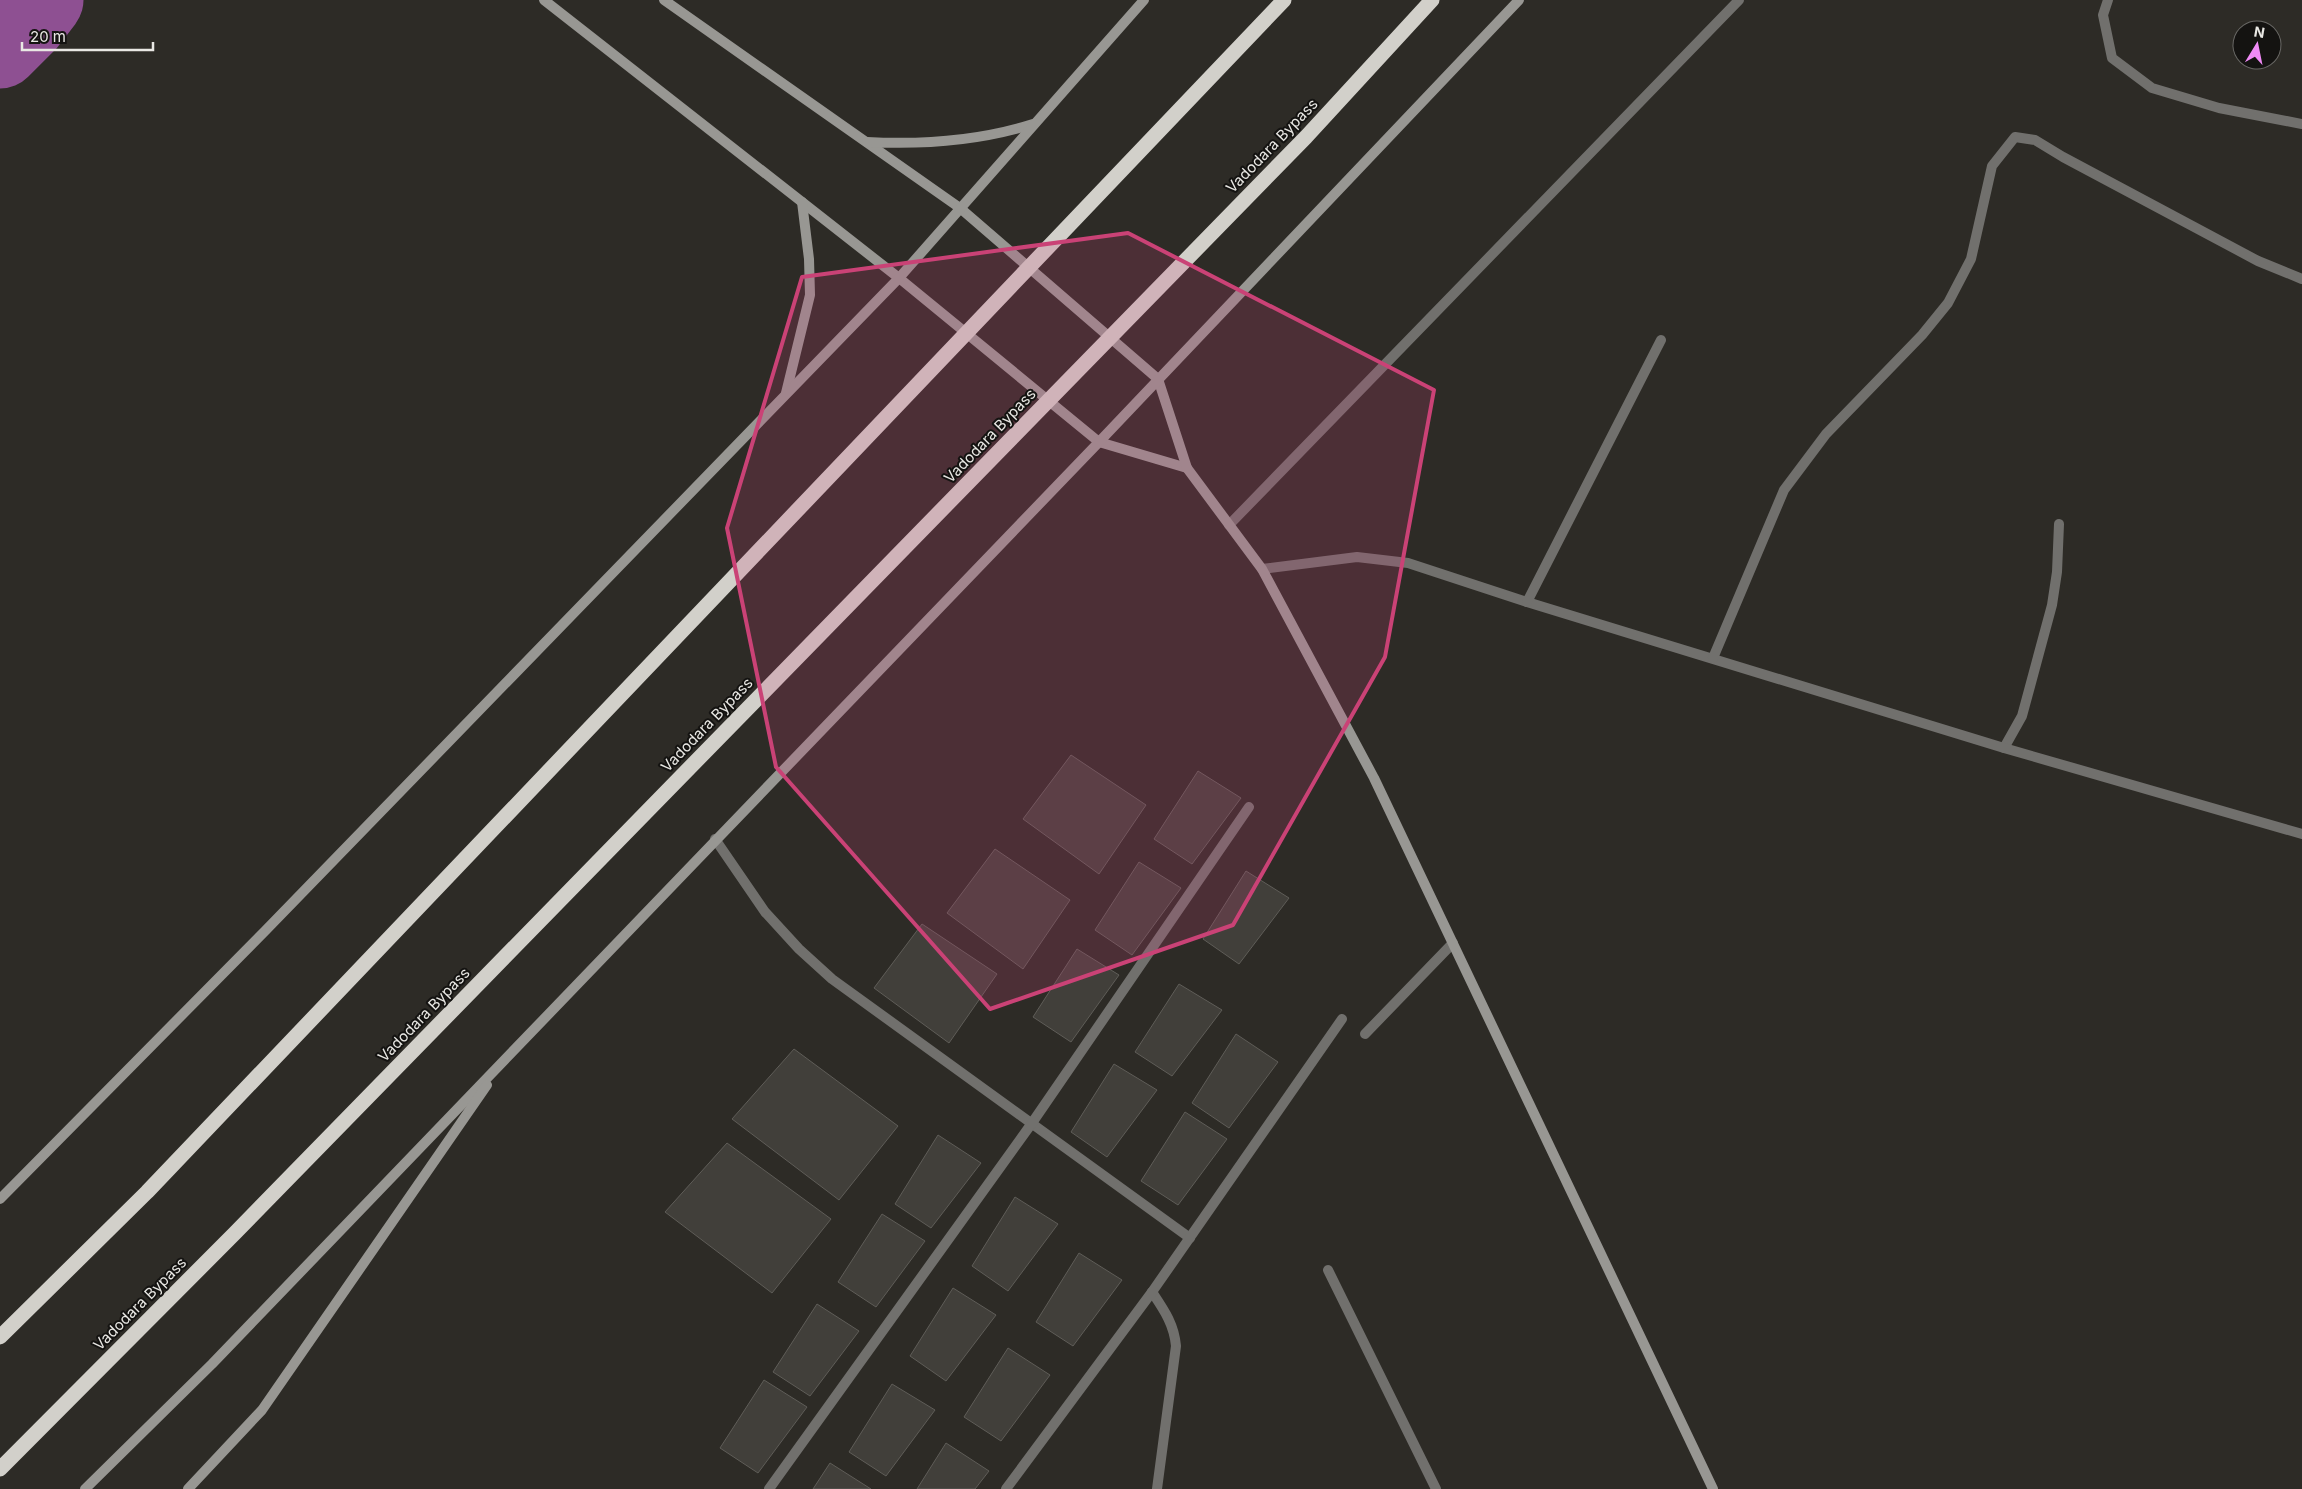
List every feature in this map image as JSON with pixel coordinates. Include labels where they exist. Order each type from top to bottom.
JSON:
[{"type":"highway","points":[[0,1337],[147,1192],[1284,0]]},
{"type":"highway","name":"Vadodara Bypass","points":[[0,1469],[235,1233],[1300,144],[1432,0]]},
{"type":"street","points":[[544,0],[899,278],[1099,442],[1187,468]]},
{"type":"street","points":[[664,0],[960,208],[1158,379],[1187,468],[1262,568],[1374,778],[1713,1489]]},
{"type":"street","points":[[0,1198],[272,924],[899,278],[1144,0]]},
{"type":"street","points":[[85,1489],[212,1364],[1099,442],[1518,0]]},
{"type":"street","points":[[1229,525],[1739,0]]},
{"type":"street","points":[[2108,0],[2104,15],[2112,58],[2152,88],[2219,108],[2302,124]]},
{"type":"street","points":[[866,142],[913,144],[990,136],[1035,123]]},
{"type":"street","points":[[1713,658],[1784,490],[1826,434],[1922,335],[1948,302],[1971,258],[1992,166],[2015,136],[2035,140],[2062,158],[2258,261],[2302,279]]},
{"type":"street","points":[[786,394],[810,295],[809,259],[802,202]]},
{"type":"street","points":[[1527,602],[1661,340]]},
{"type":"street","points":[[2004,748],[2022,716],[2052,605],[2059,524]]},
{"type":"street","points":[[1262,568],[1357,557],[1408,562],[1527,602],[2004,748],[2302,834]]},
{"type":"street","points":[[769,1489],[1032,1123],[1249,807]]},
{"type":"street","points":[[715,839],[765,912],[799,949],[832,979],[1190,1238]]},
{"type":"street","points":[[1365,1034],[1453,943]]},
{"type":"street","points":[[1006,1489],[1152,1292],[1342,1019]]},
{"type":"street","points":[[188,1489],[262,1410],[504,1059]]},
{"type":"street","points":[[1328,1270],[1436,1489]]},
{"type":"street","points":[[1152,1292],[1170,1318],[1175,1332],[1176,1346],[1157,1489]]},
{"type":"highlighted area","points":[[1128,233],[1434,390],[1385,657],[1233,925],[990,1009],[776,767],[727,528],[802,277]]},
{"type":"building","points":[[1071,755],[1146,805],[1099,874],[1023,819]]},
{"type":"building","points":[[1198,771],[1241,798],[1192,864],[1154,839]]},
{"type":"building","points":[[995,849],[1070,900],[1023,969],[947,913]]},
{"type":"building","points":[[1139,862],[1181,888],[1132,955],[1095,930]]},
{"type":"building","points":[[1246,871],[1289,898],[1239,964],[1203,939]]},
{"type":"building","points":[[922,924],[997,974],[949,1043],[874,988]]},
{"type":"building","points":[[1077,949],[1119,975],[1071,1042],[1033,1017]]},
{"type":"building","points":[[1179,984],[1222,1010],[1172,1076],[1135,1052]]},
{"type":"building","points":[[1236,1034],[1278,1062],[1229,1128],[1192,1103]]},
{"type":"building","points":[[794,1049],[898,1126],[839,1200],[732,1119]]},
{"type":"building","points":[[1114,1064],[1157,1090],[1107,1157],[1071,1132]]},
{"type":"building","points":[[1185,1112],[1227,1139],[1178,1205],[1141,1181]]},
{"type":"building","points":[[938,1135],[981,1163],[931,1228],[895,1204]]},
{"type":"building","points":[[727,1143],[831,1219],[772,1293],[665,1212]]},
{"type":"building","points":[[1015,1197],[1058,1224],[1008,1291],[972,1266]]},
{"type":"building","points":[[882,1214],[925,1241],[876,1307],[838,1282]]},
{"type":"building","points":[[1079,1253],[1122,1280],[1073,1346],[1036,1322]]},
{"type":"building","points":[[953,1288],[996,1315],[946,1381],[910,1356]]},
{"type":"building","points":[[817,1304],[859,1331],[810,1396],[773,1372]]},
{"type":"building","points":[[1008,1348],[1050,1375],[1001,1441],[964,1417]]},
{"type":"building","points":[[764,1380],[807,1407],[758,1473],[720,1448]]},
{"type":"building","points":[[892,1384],[935,1410],[886,1476],[849,1452]]},
{"type":"building","points":[[946,1443],[989,1471],[975,1489],[917,1489]]},
{"type":"building","points":[[830,1463],[871,1489],[813,1489]]},
{"type":"waterway","points":[[0,49],[27,22],[44,0]]}]
